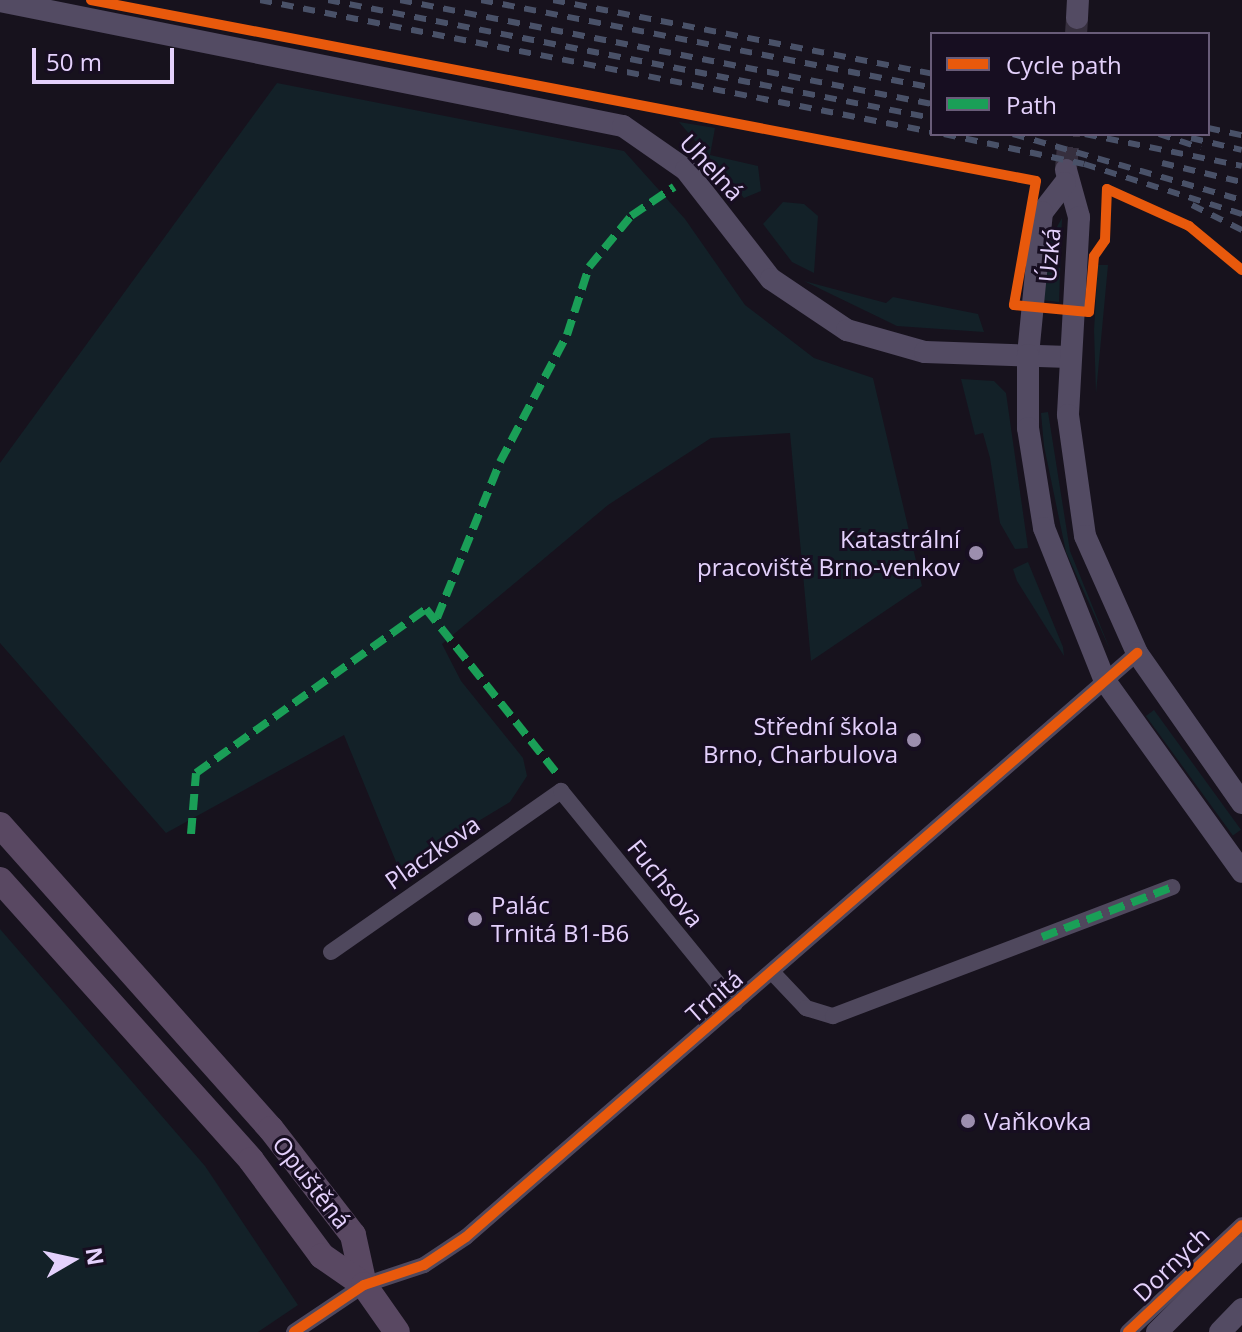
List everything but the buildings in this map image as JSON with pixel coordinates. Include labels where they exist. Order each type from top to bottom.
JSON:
[{"type":"main road","name":"Uhelná","points":[[0,1],[623,126],[686,170],[756,262],[815,313],[905,349],[1069,357]]},
{"type":"main road","name":"Úzká","points":[[1242,803],[1137,653],[1101,584],[1080,519],[1069,357],[1079,217],[1066,176],[1042,212],[1028,355],[1028,428],[1044,528],[1105,681],[1242,872]]},
{"type":"main road","name":"Opuštěná","points":[[0,825],[271,1129],[353,1235],[364,1285]]},
{"type":"main road","name":"Opuštěná","points":[[0,880],[251,1160],[322,1256],[364,1285]]},
{"type":"main road","name":"Dornych","points":[[1157,1332],[1242,1247]]},
{"type":"main road","points":[[364,1285],[397,1332]]},
{"type":"main road","points":[[1220,1332],[1242,1309]]},
{"type":"street","name":"Trnitá","points":[[294,1332],[364,1285],[424,1265],[466,1237],[1137,653]]},
{"type":"street","name":"Placzkova","points":[[331,952],[561,791]]},
{"type":"street","name":"Fuchsova","points":[[561,791],[735,1004]]},
{"type":"street","name":"Trnitá","points":[[772,972],[806,1008],[833,1016],[1172,887]]},
{"type":"street","name":"Dornych","points":[[1128,1332],[1242,1225]]},
{"type":"shaded area","points":[[277,83],[624,151],[685,219],[745,305],[814,358],[873,378],[922,586],[811,661],[790,433],[711,438],[608,505],[442,644],[461,681],[523,758],[527,776],[510,802],[399,869],[344,735],[166,833],[0,643],[0,463]]},
{"type":"shaded area","points":[[679,122],[715,128],[710,155],[758,166],[761,191],[744,198]]},
{"type":"shaded area","points":[[783,202],[804,204],[818,216],[814,273],[792,262],[763,224]]},
{"type":"shaded area","points":[[1062,218],[1059,302],[1042,300],[1050,239]]},
{"type":"shaded area","points":[[1098,265],[1108,265],[1096,393],[1094,330]]},
{"type":"shaded area","points":[[804,281],[886,303],[893,297],[978,314],[984,332],[897,326]]},
{"type":"shaded area","points":[[961,379],[994,381],[1006,393],[1028,548],[1015,549],[1000,523],[990,458],[983,433],[975,435]]},
{"type":"shaded area","points":[[1048,412],[1070,551],[1111,652],[1066,552],[1044,446],[1041,413]]},
{"type":"shaded area","points":[[1028,562],[1064,656],[1017,581],[1013,569]]},
{"type":"shaded area","points":[[1154,710],[1241,830],[1233,836],[1146,716]]},
{"type":"shaded area","points":[[0,929],[205,1166],[298,1305],[258,1332],[0,1332]]},
{"type":"tunnel","points":[[1076,32],[1077,18]]},
{"type":"tunnel","points":[[1066,169],[1069,136]]},
{"type":"railway","points":[[260,0],[930,132]]},
{"type":"railway","points":[[328,0],[930,118]]},
{"type":"railway","points":[[400,0],[930,104]]},
{"type":"railway","points":[[481,0],[930,88]]},
{"type":"railway","points":[[553,0],[930,74]]},
{"type":"railway","points":[[1210,128],[1242,135]]},
{"type":"railway","points":[[953,136],[1084,164],[1242,214]]},
{"type":"railway","points":[[1020,136],[1242,200]]},
{"type":"railway","points":[[1095,136],[1242,166]]},
{"type":"railway","points":[[1165,136],[1201,148]]},
{"type":"railway","points":[[1191,138],[1242,150]]},
{"type":"railway","points":[[1162,163],[1242,182]]},
{"type":"railway","points":[[1192,205],[1242,230]]},
{"type":"marked path","points":[[437,618],[500,462],[567,335],[589,267],[631,216],[674,187]]},
{"type":"marked path","points":[[191,834],[196,773],[426,609],[559,776]]},
{"type":"marked path","points":[[1042,937],[1172,887]]},
{"type":"cycle path","points":[[91,0],[1036,181],[1014,305],[1089,312],[1094,256],[1105,240],[1107,189],[1189,226],[1242,270]]},
{"type":"cycle path","points":[[294,1332],[364,1285],[424,1265],[466,1237],[1137,653]]},
{"type":"cycle path","points":[[1128,1332],[1242,1225]]},
{"type":"place","name":"Katastrální pracoviště Brno-venkov","points":[[976,553]]},
{"type":"place","name":"Střední škola Brno, Charbulova","points":[[914,740]]},
{"type":"place","name":"Palác Trnitá B1-B6","points":[[475,919]]},
{"type":"place","name":"Vaňkovka","points":[[968,1121]]}]
